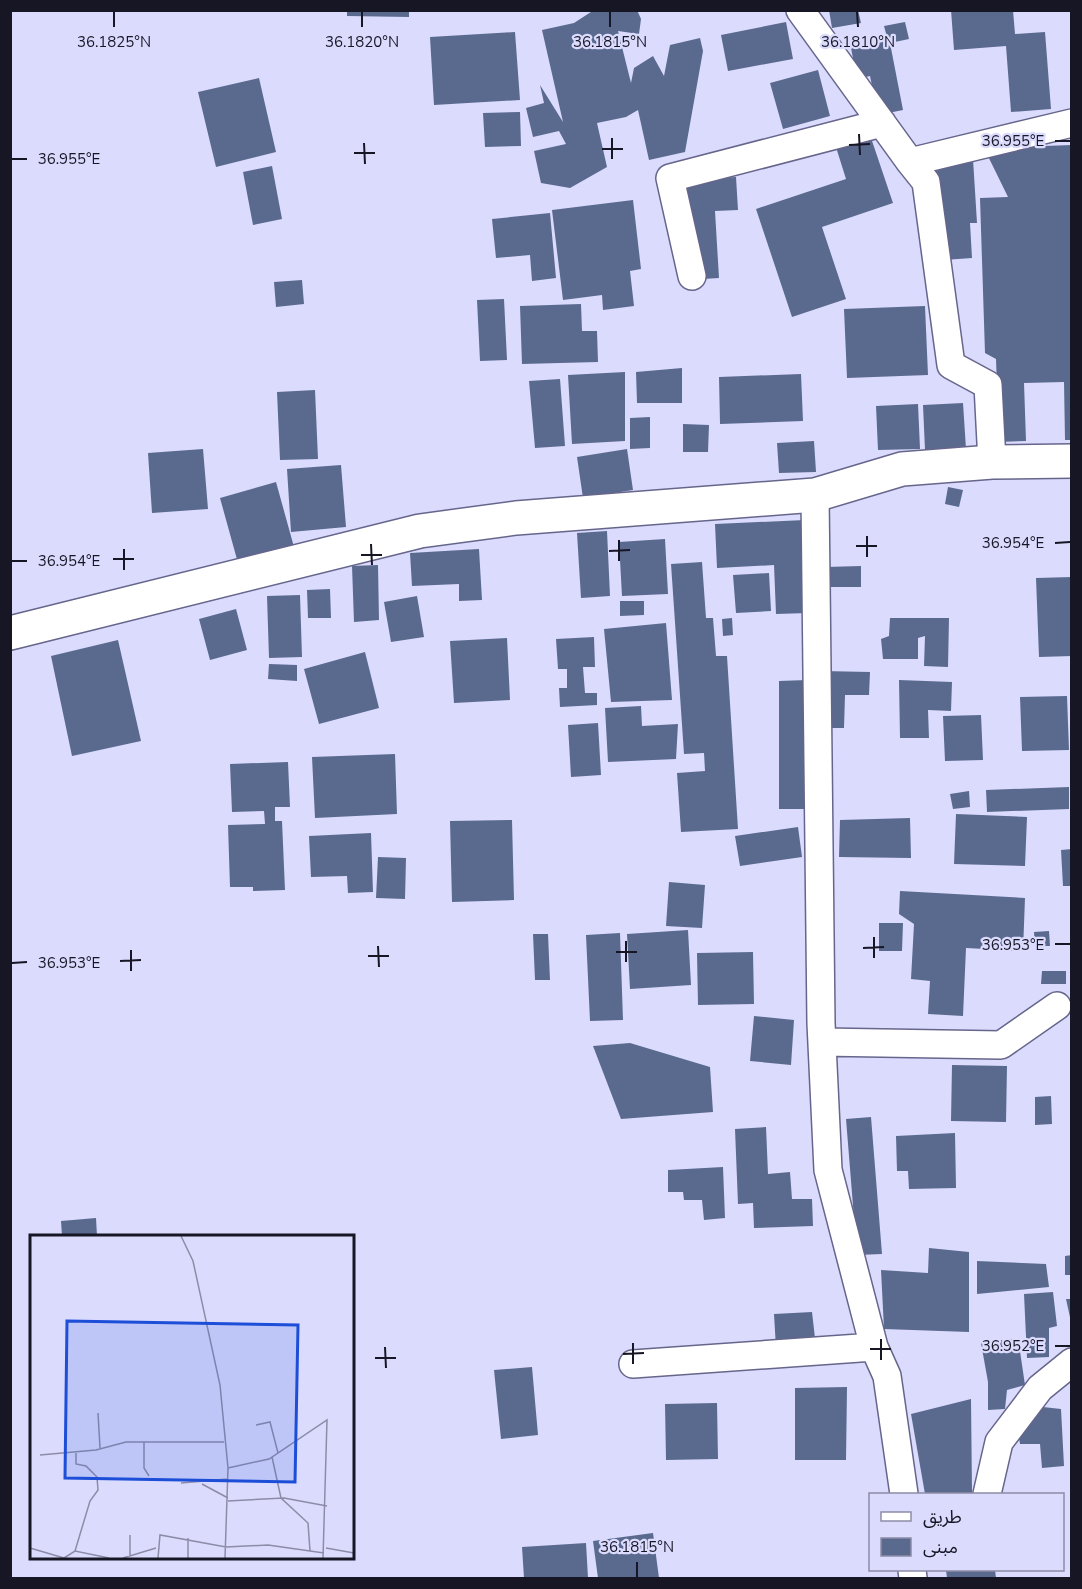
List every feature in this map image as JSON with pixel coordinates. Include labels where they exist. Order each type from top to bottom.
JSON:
[{"type":"street","points":[[800,10],[926,182],[951,365],[988,385],[992,462]]},
{"type":"street","points":[[692,276],[670,178],[882,123]]},
{"type":"street","points":[[910,162],[1071,123]]},
{"type":"street","points":[[10,633],[420,531],[516,518],[815,495],[902,469],[992,462],[1070,467]]},
{"type":"street","points":[[815,495],[822,1042],[828,1170],[874,1347],[887,1376],[904,1493]]},
{"type":"street","points":[[822,1042],[1001,1045],[1057,1006]]},
{"type":"street","points":[[633,1364],[874,1347]]},
{"type":"street","points":[[987,1493],[999,1442],[1040,1388],[1071,1362]]},
{"type":"building","points":[[347,10],[409,10],[409,17],[347,16]]},
{"type":"building","points":[[594,10],[637,10],[641,19],[639,34],[618,31],[631,83],[634,68],[653,56],[664,76],[670,45],[700,38],[703,51],[685,152],[649,160],[638,110],[626,117],[597,123],[607,167],[570,188],[541,183],[534,151],[566,144],[559,131],[533,137],[526,108],[544,103],[540,85],[563,122],[542,30],[574,23]]},
{"type":"building","points":[[829,10],[858,10],[861,23],[832,28]]},
{"type":"building","points":[[951,10],[1013,10],[1015,34],[1045,32],[1051,109],[1011,112],[1006,46],[954,50]]},
{"type":"building","points":[[786,22],[793,59],[728,71],[721,35]]},
{"type":"building","points":[[905,22],[909,39],[890,43],[903,110],[878,115],[870,76],[857,79],[851,48],[888,41],[884,26]]},
{"type":"building","points":[[515,32],[520,100],[434,105],[430,37]]},
{"type":"building","points":[[818,70],[830,116],[783,129],[770,83]]},
{"type":"building","points":[[259,78],[276,152],[216,167],[198,92]]},
{"type":"building","points":[[520,112],[521,146],[485,147],[483,113]]},
{"type":"building","points":[[869,132],[893,203],[822,227],[846,299],[792,317],[756,209],[846,179],[835,144]]},
{"type":"building","points":[[1072,145],[1072,440],[1065,440],[1064,382],[1024,383],[1026,441],[999,442],[996,359],[985,353],[980,198],[1008,197],[984,148]]},
{"type":"building","points":[[973,159],[977,223],[970,223],[972,258],[930,261],[924,161]]},
{"type":"building","points":[[272,166],[282,219],[253,225],[243,172]]},
{"type":"building","points":[[736,177],[738,210],[715,211],[719,278],[686,280],[680,180]]},
{"type":"building","points":[[633,200],[641,269],[630,271],[634,306],[603,310],[602,295],[563,300],[552,210]]},
{"type":"building","points":[[550,213],[556,278],[532,281],[530,255],[496,258],[492,219]]},
{"type":"building","points":[[302,280],[304,304],[276,307],[274,282]]},
{"type":"building","points":[[504,299],[507,360],[480,361],[477,300]]},
{"type":"building","points":[[581,304],[582,331],[597,331],[598,362],[522,364],[520,306]]},
{"type":"building","points":[[925,306],[928,375],[847,378],[844,309]]},
{"type":"building","points":[[682,368],[682,403],[637,403],[636,372]]},
{"type":"building","points":[[625,372],[625,441],[572,444],[568,375]]},
{"type":"building","points":[[801,374],[803,421],[720,424],[719,377]]},
{"type":"building","points":[[560,379],[565,446],[535,448],[529,381]]},
{"type":"building","points":[[315,390],[318,459],[280,460],[277,392]]},
{"type":"building","points":[[963,403],[966,449],[925,450],[923,405]]},
{"type":"building","points":[[918,404],[920,449],[878,450],[876,406]]},
{"type":"building","points":[[650,417],[650,448],[630,449],[630,418]]},
{"type":"building","points":[[683,424],[709,425],[708,452],[683,452]]},
{"type":"building","points":[[814,441],[816,472],[779,473],[777,443]]},
{"type":"building","points":[[203,449],[208,509],[152,513],[148,453]]},
{"type":"building","points":[[627,449],[633,490],[583,498],[577,457]]},
{"type":"building","points":[[341,465],[346,527],[291,532],[287,469]]},
{"type":"building","points":[[276,482],[294,547],[238,563],[220,498]]},
{"type":"building","points":[[948,487],[963,490],[959,507],[945,504]]},
{"type":"building","points":[[805,520],[808,613],[776,614],[774,565],[717,568],[715,524]]},
{"type":"building","points":[[607,531],[610,596],[581,598],[577,533]]},
{"type":"building","points":[[665,539],[668,594],[622,596],[619,542]]},
{"type":"building","points":[[479,549],[482,600],[459,601],[459,584],[412,586],[410,553]]},
{"type":"building","points":[[702,562],[706,618],[713,618],[716,656],[727,656],[738,829],[681,832],[677,773],[705,771],[704,753],[684,754],[671,564]]},
{"type":"building","points":[[378,565],[379,620],[354,622],[352,566]]},
{"type":"building","points":[[861,566],[861,587],[827,587],[826,567]]},
{"type":"building","points":[[769,573],[771,611],[736,613],[733,575]]},
{"type":"building","points":[[1072,577],[1072,656],[1039,657],[1036,578]]},
{"type":"building","points":[[330,589],[331,618],[308,618],[307,590]]},
{"type":"building","points":[[300,595],[302,657],[269,658],[267,596]]},
{"type":"building","points":[[417,596],[424,637],[391,642],[384,602]]},
{"type":"building","points":[[620,601],[644,601],[644,615],[620,616]]},
{"type":"building","points":[[236,609],[247,650],[210,660],[199,619]]},
{"type":"building","points":[[732,618],[733,635],[723,636],[722,619]]},
{"type":"building","points":[[890,618],[949,618],[948,667],[924,666],[925,636],[918,638],[918,659],[883,659],[881,639],[889,636]]},
{"type":"building","points":[[666,623],[672,700],[611,702],[604,629]]},
{"type":"building","points":[[594,637],[595,667],[583,667],[585,693],[597,693],[597,705],[560,707],[559,688],[567,688],[567,669],[558,669],[556,639]]},
{"type":"building","points":[[507,638],[510,700],[454,703],[450,641]]},
{"type":"building","points":[[118,640],[141,741],[72,756],[51,656]]},
{"type":"building","points":[[365,652],[379,708],[319,724],[304,669]]},
{"type":"building","points":[[269,664],[297,665],[297,681],[268,679]]},
{"type":"building","points":[[822,671],[870,672],[869,695],[845,695],[844,728],[820,728]]},
{"type":"building","points":[[807,680],[807,809],[779,809],[779,681]]},
{"type":"building","points":[[899,680],[952,682],[951,711],[928,710],[929,738],[900,738]]},
{"type":"building","points":[[1067,696],[1069,750],[1022,751],[1020,697]]},
{"type":"building","points":[[641,706],[642,726],[678,724],[676,759],[608,762],[605,708]]},
{"type":"building","points":[[981,715],[983,760],[945,761],[943,716]]},
{"type":"building","points":[[598,723],[601,775],[571,777],[568,725]]},
{"type":"building","points":[[395,754],[397,814],[315,818],[312,757]]},
{"type":"building","points":[[288,762],[290,807],[275,807],[275,821],[282,821],[285,890],[253,891],[253,887],[230,887],[228,825],[265,824],[264,811],[232,812],[230,764]]},
{"type":"building","points":[[1069,787],[1069,809],[987,812],[986,790]]},
{"type":"building","points":[[969,791],[970,807],[953,809],[950,794]]},
{"type":"building","points":[[956,814],[1027,817],[1025,866],[954,864]]},
{"type":"building","points":[[910,818],[911,858],[839,857],[840,820]]},
{"type":"building","points":[[512,820],[514,900],[452,902],[450,821]]},
{"type":"building","points":[[798,827],[802,857],[740,866],[735,836]]},
{"type":"building","points":[[371,833],[373,892],[348,893],[347,876],[311,877],[309,836]]},
{"type":"building","points":[[1072,849],[1072,886],[1063,886],[1061,850]]},
{"type":"building","points":[[378,857],[406,858],[405,899],[376,898]]},
{"type":"building","points":[[669,882],[705,885],[702,928],[666,926]]},
{"type":"building","points":[[900,891],[1025,898],[1023,951],[966,948],[963,1016],[928,1014],[930,981],[911,979],[914,924],[899,914]]},
{"type":"building","points":[[879,923],[903,923],[902,951],[879,951]]},
{"type":"building","points":[[688,930],[691,985],[630,989],[627,934]]},
{"type":"building","points":[[1049,931],[1050,946],[1035,946],[1034,932]]},
{"type":"building","points":[[620,933],[623,1020],[590,1021],[586,935]]},
{"type":"building","points":[[533,934],[548,934],[550,980],[535,980]]},
{"type":"building","points":[[753,952],[754,1004],[698,1005],[697,953]]},
{"type":"building","points":[[1042,971],[1066,971],[1066,984],[1041,984]]},
{"type":"building","points":[[754,1016],[794,1020],[791,1065],[750,1061]]},
{"type":"building","points":[[630,1043],[710,1067],[713,1112],[621,1119],[593,1046]]},
{"type":"building","points":[[952,1065],[1007,1066],[1006,1122],[951,1121]]},
{"type":"building","points":[[1051,1096],[1052,1124],[1035,1125],[1035,1097]]},
{"type":"building","points":[[871,1117],[882,1254],[857,1255],[846,1119]]},
{"type":"building","points":[[766,1127],[768,1174],[790,1172],[792,1199],[812,1199],[813,1226],[754,1228],[753,1203],[738,1204],[735,1129]]},
{"type":"building","points":[[955,1133],[956,1188],[909,1189],[908,1171],[897,1171],[896,1136]]},
{"type":"building","points":[[723,1167],[725,1218],[704,1220],[702,1200],[684,1200],[683,1192],[668,1192],[668,1170]]},
{"type":"building","points":[[96,1218],[97,1235],[62,1235],[61,1221]]},
{"type":"building","points":[[929,1248],[969,1252],[969,1332],[884,1329],[881,1270],[928,1273]]},
{"type":"building","points":[[1072,1255],[1072,1275],[1065,1275],[1065,1256]]},
{"type":"building","points":[[977,1261],[1046,1264],[1049,1287],[977,1294]]},
{"type":"building","points":[[1053,1292],[1057,1326],[1049,1328],[1049,1357],[1027,1358],[1024,1294]]},
{"type":"building","points":[[1066,1299],[1072,1299],[1072,1322],[1071,1322]]},
{"type":"building","points":[[812,1312],[816,1347],[776,1348],[774,1314]]},
{"type":"building","points":[[1018,1338],[1025,1385],[1007,1390],[1005,1409],[988,1410],[988,1382],[981,1343]]},
{"type":"building","points":[[532,1367],[538,1435],[501,1439],[494,1370]]},
{"type":"building","points":[[847,1387],[846,1460],[795,1460],[795,1388]]},
{"type":"building","points":[[971,1399],[972,1493],[925,1493],[911,1414]]},
{"type":"building","points":[[717,1403],[718,1459],[666,1460],[665,1404]]},
{"type":"building","points":[[1043,1407],[1061,1409],[1064,1466],[1042,1468],[1040,1444],[1020,1444],[1019,1438]]},
{"type":"building","points":[[653,1533],[659,1578],[598,1578],[593,1541]]},
{"type":"building","points":[[586,1543],[588,1578],[524,1578],[522,1547]]},
{"type":"building","points":[[946,1571],[995,1571],[996,1578],[947,1578]]}]
